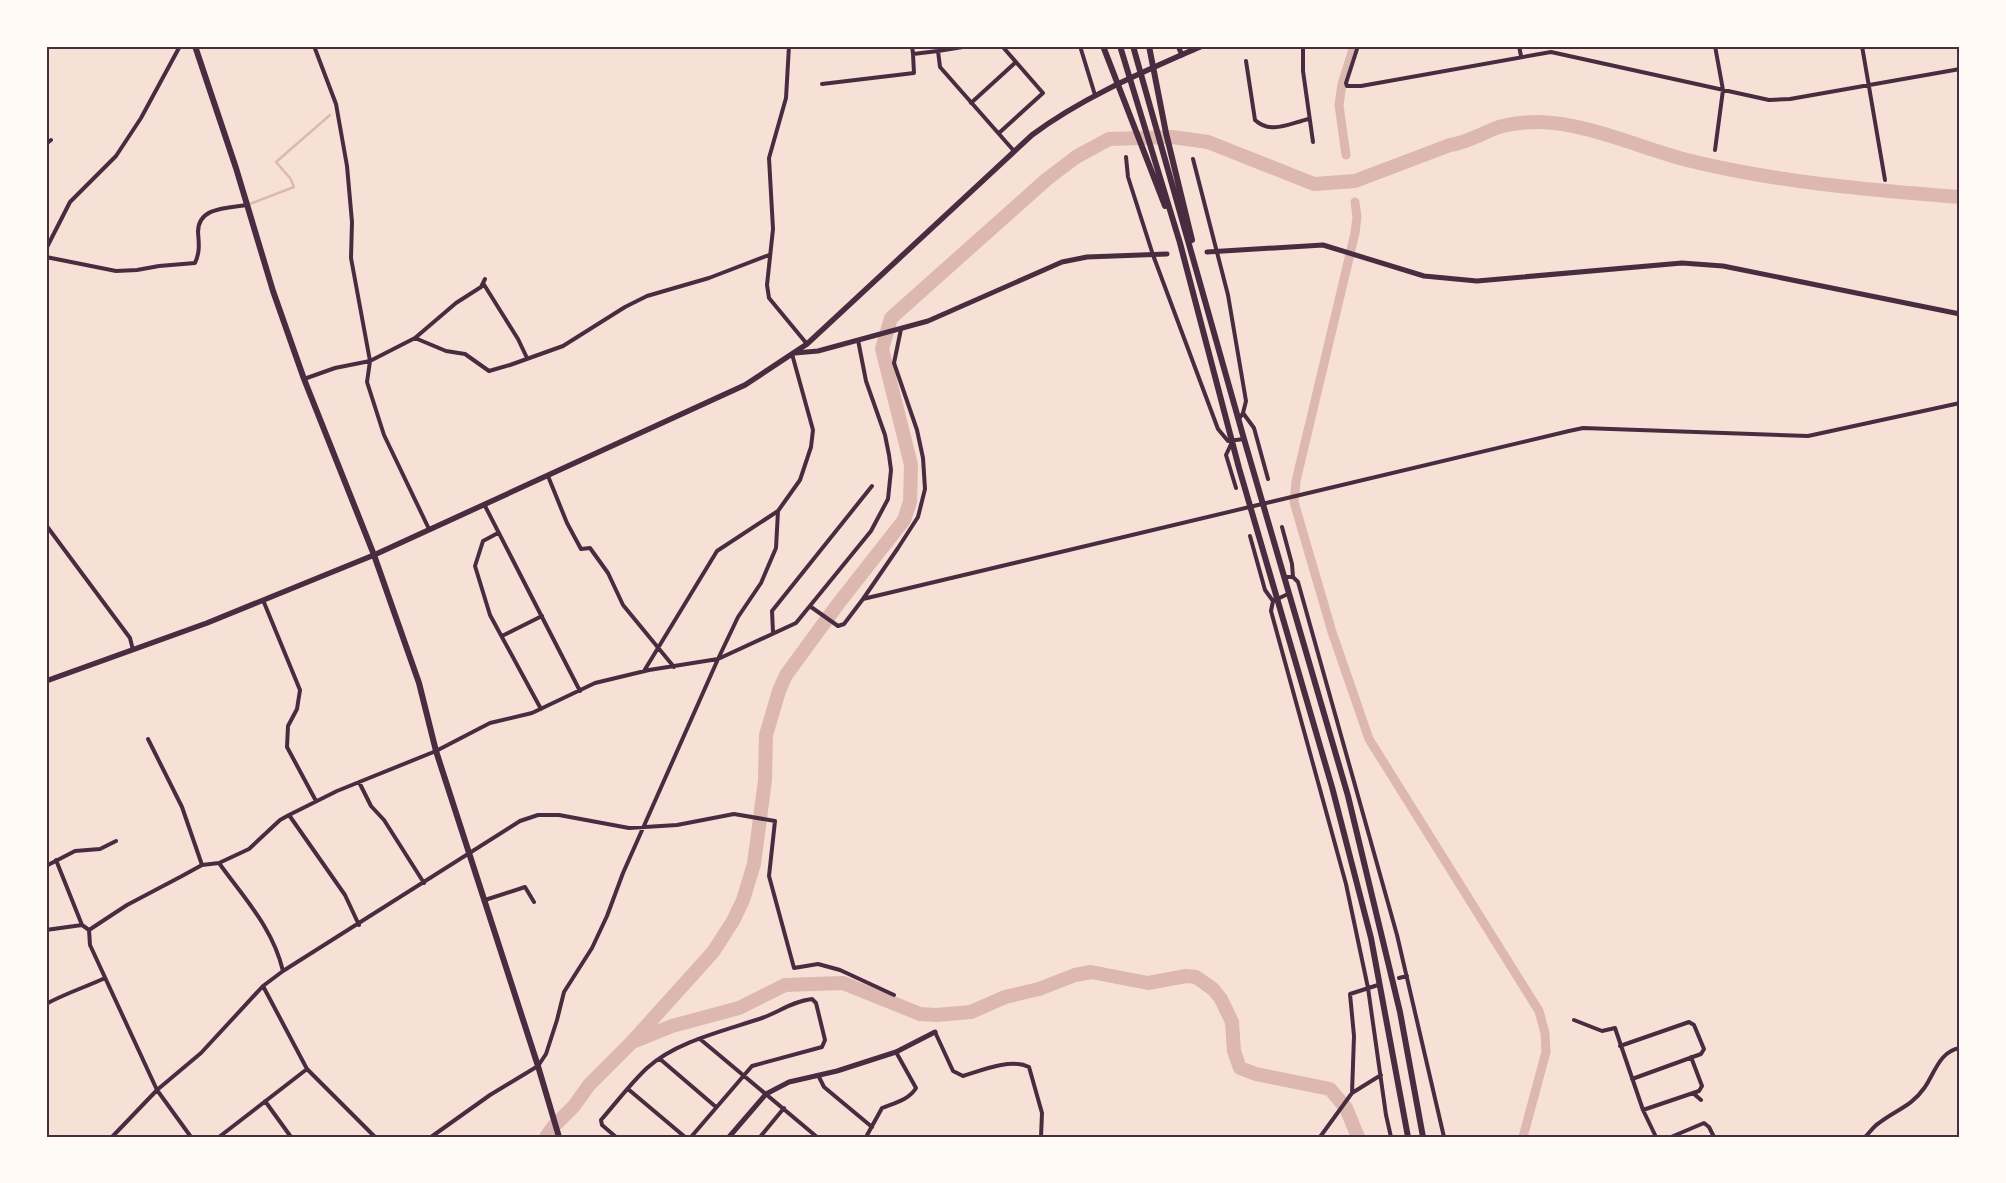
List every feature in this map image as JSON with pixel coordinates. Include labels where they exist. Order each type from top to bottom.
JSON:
[{"type":"main road","points":[[195,46],[273,291],[304,379],[374,555],[419,683],[436,751],[538,1066],[559,1137]]},
{"type":"main road","points":[[1103,46],[1180,243]]},
{"type":"main road","points":[[1120,46],[1180,243],[1275,600],[1332,787],[1372,938],[1408,1137]]},
{"type":"main road","points":[[1133,46],[1262,505],[1327,721],[1371,886],[1400,1012],[1423,1137]]},
{"type":"main road","points":[[1149,46],[1173,163],[1210,317]]},
{"type":"main road","points":[[46,681],[133,650],[374,555],[745,385],[807,344],[1014,151],[1054,119],[1095,95],[1202,46]]},
{"type":"street","points":[[46,248],[70,202],[116,156],[154,98],[180,46]]},
{"type":"street","points":[[314,46],[336,104],[341,130],[350,196],[351,258],[370,361],[367,382],[376,417],[429,529]]},
{"type":"street","points":[[789,46],[786,98],[768,158],[773,229],[767,285],[769,298],[807,344]]},
{"type":"street","points":[[822,84],[914,73],[912,46]]},
{"type":"street","points":[[913,54],[969,46]]},
{"type":"street","points":[[999,133],[1042,93],[1002,46]]},
{"type":"street","points":[[1080,46],[1095,95]]},
{"type":"street","points":[[1178,46],[1182,55]]},
{"type":"street","points":[[1303,46],[1303,71],[1313,142]]},
{"type":"street","points":[[1358,46],[1346,83],[1348,86],[1387,81],[1551,52],[1769,100],[1790,99],[1960,69]]},
{"type":"street","points":[[1519,46],[1521,56]]},
{"type":"street","points":[[1715,46],[1723,90],[1715,150]]},
{"type":"street","points":[[1862,46],[1885,180]]},
{"type":"street","points":[[938,50],[940,67],[1014,151]]},
{"type":"street","points":[[1246,61],[1255,120],[1262,126],[1274,129],[1289,123],[1309,119]]},
{"type":"street","points":[[972,103],[1016,62]]},
{"type":"street","points":[[46,144],[50,140]]},
{"type":"street","points":[[1126,157],[1128,178],[1153,254],[1221,435],[1232,442],[1244,440]]},
{"type":"street","points":[[1193,159],[1228,295],[1246,400],[1243,413],[1238,420]]},
{"type":"street","points":[[46,257],[116,271],[195,263],[199,251],[198,224],[203,215],[218,209],[246,205]]},
{"type":"street","points":[[1207,252],[1322,245],[1424,276],[1477,281],[1682,263],[1723,266],[1960,314]]},
{"type":"street","points":[[644,671],[717,551],[778,511],[800,480],[811,447],[813,430],[793,353],[818,351],[901,329],[946,314],[1062,262],[1087,257],[1167,254]]},
{"type":"street","points":[[415,338],[446,351],[465,354],[489,370],[563,346],[624,307],[647,296],[709,278],[769,255]]},
{"type":"street","points":[[304,379],[335,368],[370,361],[415,338],[456,303],[481,287],[484,281],[527,358]]},
{"type":"street","points":[[812,607],[838,626],[844,624],[864,599],[918,517],[925,489],[923,458],[917,430],[894,363],[901,329]]},
{"type":"street","points":[[89,930],[127,905],[202,865],[219,863],[249,849],[280,820],[316,801],[436,751],[490,723],[541,709],[595,683],[644,671],[718,659],[796,623],[812,607],[871,531],[888,499],[891,470],[890,456],[885,435],[866,381],[861,340]]},
{"type":"street","points":[[864,599],[1583,428],[1808,436],[1960,403]]},
{"type":"street","points":[[1243,413],[1252,423],[1268,480]]},
{"type":"street","points":[[1232,442],[1226,455],[1236,488]]},
{"type":"street","points":[[548,476],[567,523],[581,549],[590,548],[597,556],[608,573],[623,605],[657,649],[674,667]]},
{"type":"street","points":[[774,632],[772,611],[872,486]]},
{"type":"street","points":[[484,504],[580,691]]},
{"type":"street","points":[[431,1137],[490,1095],[538,1066],[546,1054],[558,1020],[564,992],[592,948],[718,659],[738,617],[761,583],[776,548],[778,511]]},
{"type":"street","points":[[46,525],[130,638],[133,650]]},
{"type":"street","points":[[1282,527],[1292,564],[1293,577],[1298,582],[1343,736],[1407,976],[1444,1137]]},
{"type":"street","points":[[498,533],[483,540],[475,566],[490,615],[541,709]]},
{"type":"street","points":[[1250,536],[1265,590],[1275,600]]},
{"type":"street","points":[[1284,577],[1293,577]]},
{"type":"street","points":[[1288,594],[1275,600],[1271,611],[1328,814],[1368,988],[1386,1115],[1391,1137]]},
{"type":"street","points":[[263,600],[300,690],[297,709],[288,726],[287,747],[316,801]]},
{"type":"street","points":[[502,636],[542,616]]},
{"type":"street","points":[[148,739],[182,807],[202,865]]},
{"type":"street","points":[[358,782],[371,806],[384,820],[424,883]]},
{"type":"street","points":[[112,1137],[157,1090],[201,1053],[263,986],[283,971],[359,925],[520,821],[538,815],[558,815],[629,828],[677,825],[734,814],[775,821],[769,876],[794,968],[818,964],[840,970],[894,995]]},
{"type":"street","points":[[289,815],[345,895],[359,925]]},
{"type":"street","points":[[46,866],[75,851],[100,849],[116,841]]},
{"type":"street","points":[[56,860],[82,925],[89,930]]},
{"type":"street","points":[[219,863],[262,920],[280,955],[283,971]]},
{"type":"street","points":[[485,900],[524,887],[534,902]]},
{"type":"street","points":[[46,930],[82,925]]},
{"type":"street","points":[[89,930],[90,945],[157,1090],[191,1137]]},
{"type":"street","points":[[1399,978],[1407,976]]},
{"type":"street","points":[[46,1004],[67,992],[83,988],[105,978]]},
{"type":"street","points":[[1352,1093],[1354,1036],[1350,994],[1354,991],[1378,985]]},
{"type":"street","points":[[263,986],[307,1069],[375,1137]]},
{"type":"street","points":[[616,1137],[602,1125],[601,1120],[648,1068],[669,1052],[771,1014],[798,1001],[812,999],[816,1003],[825,1040],[822,1047],[752,1066],[743,1074],[691,1137]]},
{"type":"street","points":[[1574,1020],[1602,1031],[1615,1028],[1642,1110],[1656,1137]]},
{"type":"street","points":[[1620,1046],[1689,1022],[1694,1025],[1704,1049],[1702,1054],[1632,1078]]},
{"type":"street","points":[[728,1137],[766,1094],[789,1082],[818,1076],[896,1052],[935,1032],[953,1071],[963,1076],[990,1068],[1022,1064],[1029,1067],[1042,1113],[1042,1137]]},
{"type":"street","points":[[700,1039],[817,1137]]},
{"type":"street","points":[[1865,1137],[1879,1123],[1909,1106],[1925,1087],[1939,1062],[1951,1050],[1960,1048]]},
{"type":"street","points":[[866,1137],[882,1108],[900,1101],[913,1093],[916,1088],[896,1052]]},
{"type":"street","points":[[1642,1110],[1699,1091],[1702,1086],[1691,1057]]},
{"type":"street","points":[[660,1059],[716,1107]]},
{"type":"street","points":[[219,1137],[307,1069]]},
{"type":"street","points":[[1320,1137],[1352,1093],[1381,1075]]},
{"type":"street","points":[[818,1076],[824,1087],[872,1127]]},
{"type":"street","points":[[628,1089],[685,1137]]},
{"type":"street","points":[[1693,1093],[1702,1100]]},
{"type":"street","points":[[265,1101],[291,1137]]},
{"type":"street","points":[[760,1137],[784,1108]]},
{"type":"street","points":[[1672,1137],[1704,1123],[1709,1127],[1714,1137]]},
{"type":"waterway","points":[[1346,155],[1339,105],[1342,84],[1354,46]]},
{"type":"waterway","points":[[247,205],[294,187],[290,178],[276,162],[330,115]]},
{"type":"waterway","points":[[546,1137],[553,1127],[574,1106],[589,1085],[631,1043],[713,952],[733,921],[743,900],[754,864],[765,780],[766,735],[779,691],[786,675],[838,604],[904,520],[910,502],[911,465],[882,349],[891,318],[1047,179],[1076,157],[1109,139],[1172,137],[1208,142],[1314,184],[1355,181],[1499,127],[1519,123],[1540,122],[1558,123],[1595,131],[1669,155],[1720,168],[1788,180],[1960,197]]},
{"type":"waterway","points":[[1355,202],[1357,217],[1355,233],[1296,481],[1294,502],[1332,632],[1369,739],[1539,1011],[1545,1033],[1546,1052],[1523,1137]]},
{"type":"waterway","points":[[635,1041],[672,1026],[739,1008],[785,985],[843,983],[920,1014],[936,1015],[971,1012],[1005,997],[1039,989],[1075,975],[1091,972],[1148,983],[1186,976],[1196,977],[1213,989],[1221,999],[1232,1022],[1234,1051],[1240,1068],[1256,1074],[1330,1089],[1346,1108],[1358,1137]]}]
